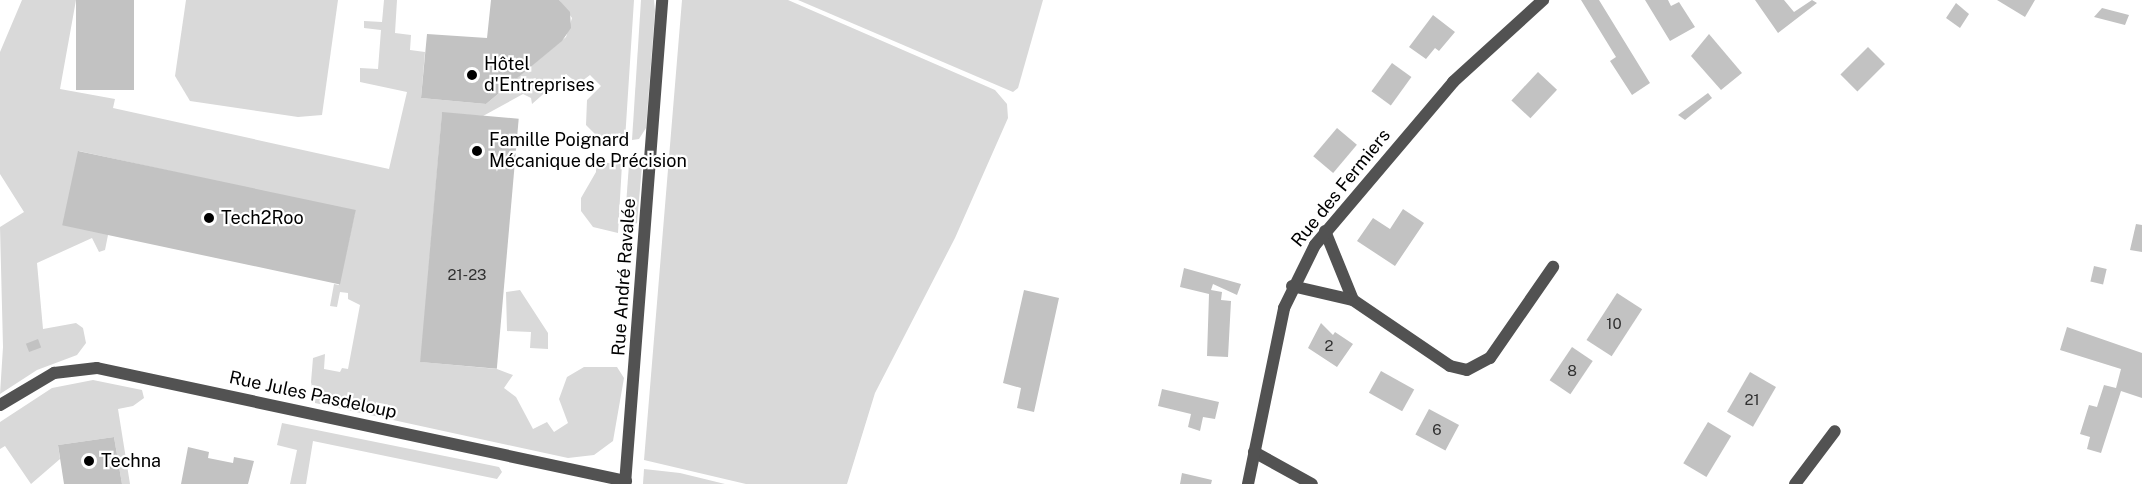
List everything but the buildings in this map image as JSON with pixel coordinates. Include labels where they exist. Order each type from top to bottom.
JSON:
[{"type":"street","name":"Rue André Ravalée","points":[[625,482],[662,0]]},
{"type":"street","name":"Rue des Fermiers","points":[[1248,484],[1276,334],[1292,286],[1325,231],[1453,82],[1543,0]]},
{"type":"street","points":[[1325,231],[1353,300]]},
{"type":"street","points":[[1292,286],[1353,300],[1449,366],[1467,370],[1490,358],[1553,267]]},
{"type":"street","name":"Rue Jules Pasdeloup","points":[[0,405],[54,373],[97,368],[625,482]]},
{"type":"street","points":[[1795,484],[1835,431]]},
{"type":"street","points":[[1254,452],[1312,484]]},
{"type":"shaded area","points":[[22,0],[76,0],[60,89],[115,99],[113,108],[389,169],[407,92],[360,82],[360,68],[378,69],[381,30],[364,28],[364,21],[382,22],[384,0],[397,0],[395,33],[411,35],[410,50],[425,52],[421,98],[486,104],[566,37],[572,18],[559,0],[634,0],[625,140],[597,136],[586,125],[587,100],[601,86],[590,75],[578,84],[566,74],[532,104],[531,98],[523,94],[483,116],[442,113],[421,362],[497,369],[513,375],[504,388],[516,397],[533,429],[547,422],[554,432],[568,423],[559,399],[567,377],[584,367],[617,367],[624,378],[613,441],[594,455],[568,458],[315,403],[311,382],[313,358],[325,354],[324,369],[340,372],[342,368],[348,369],[360,305],[348,299],[348,293],[340,292],[337,307],[330,306],[334,284],[339,285],[355,212],[79,151],[108,235],[105,250],[99,252],[92,238],[37,263],[43,329],[76,323],[83,328],[86,343],[77,355],[37,370],[0,394],[3,347],[0,227],[24,212],[0,174],[0,52]]},
{"type":"shaded area","points":[[186,0],[338,0],[322,115],[298,117],[190,101],[175,76]]},
{"type":"shaded area","points":[[641,0],[654,0],[655,11],[646,128],[639,139],[632,140]]},
{"type":"shaded area","points":[[682,0],[788,0],[995,90],[1007,104],[1008,118],[955,238],[875,393],[847,484],[746,484],[644,460]]},
{"type":"shaded area","points":[[798,0],[1043,0],[1018,88],[1013,92]]},
{"type":"shaded area","points":[[596,162],[622,164],[618,233],[593,227],[581,211],[581,198],[596,172]]},
{"type":"shaded area","points":[[629,164],[642,166],[637,223],[624,233]]},
{"type":"shaded area","points":[[520,290],[548,333],[548,349],[530,348],[531,332],[507,331],[506,292]]},
{"type":"shaded area","points":[[93,380],[142,390],[144,398],[133,406],[118,409],[130,484],[122,484],[114,437],[58,445],[60,459],[31,484],[5,446],[0,449],[0,422],[52,388]]},
{"type":"shaded area","points":[[282,423],[499,467],[502,472],[497,479],[313,441],[306,484],[290,484],[297,450],[277,445]]},
{"type":"shaded area","points":[[644,469],[680,473],[725,484],[643,484]]},
{"type":"place","name":"Hôtel d'Entreprises","points":[[472,75]]},
{"type":"place","name":"Famille Poignard Mécanique de Précision","points":[[477,151]]},
{"type":"place","name":"Tech2Roo","points":[[209,218]]},
{"type":"place","name":"Techna","points":[[89,461]]}]
